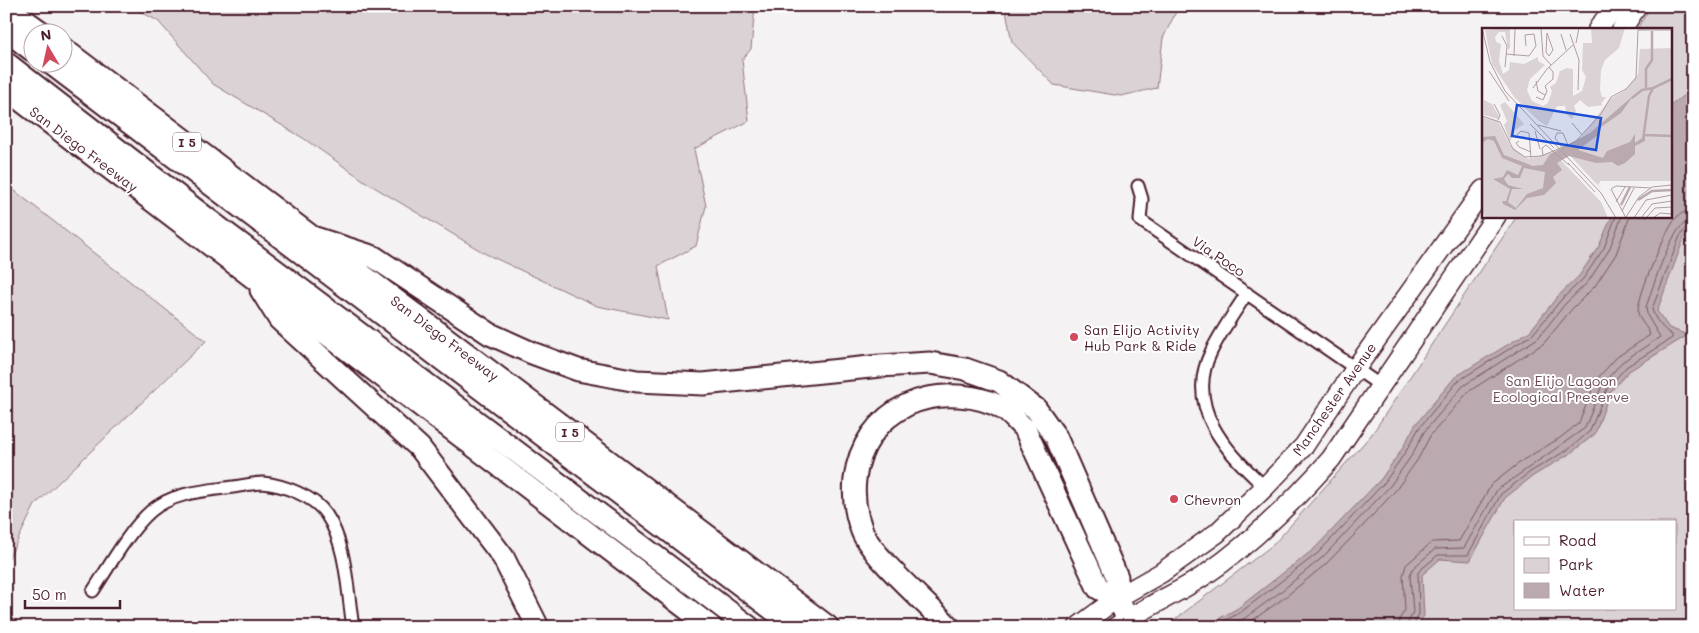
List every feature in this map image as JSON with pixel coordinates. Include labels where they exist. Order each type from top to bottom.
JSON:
[{"type":"highway","points":[[6,7],[27,22]]},
{"type":"highway","points":[[6,30],[22,42]]},
{"type":"highway","name":"San Diego Freeway","points":[[72,56],[828,627]]},
{"type":"highway","points":[[6,63],[206,218],[749,627]]},
{"type":"highway","points":[[63,72],[796,627]]},
{"type":"highway","name":"San Diego Freeway","points":[[6,89],[711,627]]},
{"type":"highway","points":[[312,237],[374,257],[490,334],[532,353],[578,370],[636,381],[703,384],[880,366],[930,363],[965,369],[999,381],[1036,409],[1056,437],[1117,577],[1117,598],[1122,623]]},
{"type":"highway","points":[[252,277],[279,319],[420,448],[503,557],[538,627]]},
{"type":"highway","points":[[949,627],[878,556],[863,533],[855,508],[854,485],[858,457],[873,433],[890,414],[914,401],[940,394],[975,397],[1005,410],[1024,429],[1098,588],[1117,598]]},
{"type":"main road","points":[[1599,28],[1614,6]]},
{"type":"main road","points":[[1623,28],[1637,6]]},
{"type":"main road","name":"Manchester Avenue","points":[[1078,627],[1117,598],[1161,573],[1217,533],[1265,488],[1304,446],[1356,368],[1482,191]]},
{"type":"main road","points":[[1122,623],[1204,575],[1253,539],[1299,496],[1331,459],[1495,218]]},
{"type":"street","name":"Via Poco","points":[[1138,186],[1142,198],[1140,220],[1247,292],[1210,353],[1203,394],[1208,416],[1215,434],[1241,465],[1265,488]]},
{"type":"street","points":[[1247,292],[1381,386]]},
{"type":"street","points":[[92,591],[139,524],[151,511],[172,498],[190,493],[261,483],[283,487],[313,501],[325,512],[339,537],[353,627]]},
{"type":"green space","points":[[130,6],[755,6],[751,49],[742,60],[749,121],[694,149],[706,206],[696,246],[658,266],[668,320],[597,306],[486,254],[369,184],[303,138],[213,84],[158,21]]},
{"type":"green space","points":[[1005,6],[1179,6],[1163,38],[1157,88],[1121,96],[1054,85],[1012,42]]},
{"type":"green space","name":"San Elijo Lagoon Ecological Preserve","points":[[1651,6],[1693,6],[1693,627],[1165,627],[1274,544],[1372,434],[1516,218],[1672,218],[1672,28],[1638,28]]},
{"type":"green space","points":[[6,184],[206,341],[35,505],[6,564]]},
{"type":"water","points":[[1693,88],[1693,227],[1684,238],[1657,311],[1669,328],[1688,335],[1629,371],[1610,392],[1595,434],[1571,453],[1533,476],[1505,498],[1470,561],[1440,559],[1422,575],[1424,616],[1416,627],[1204,627],[1238,608],[1314,549],[1381,479],[1402,449],[1415,425],[1455,377],[1530,331],[1557,297],[1579,276],[1599,246],[1611,218],[1672,218],[1672,104]]},
{"type":"place","name":"San Elijo Activity Hub Park & Ride","points":[[1074,337]]},
{"type":"place","name":"Chevron","points":[[1174,499]]}]
